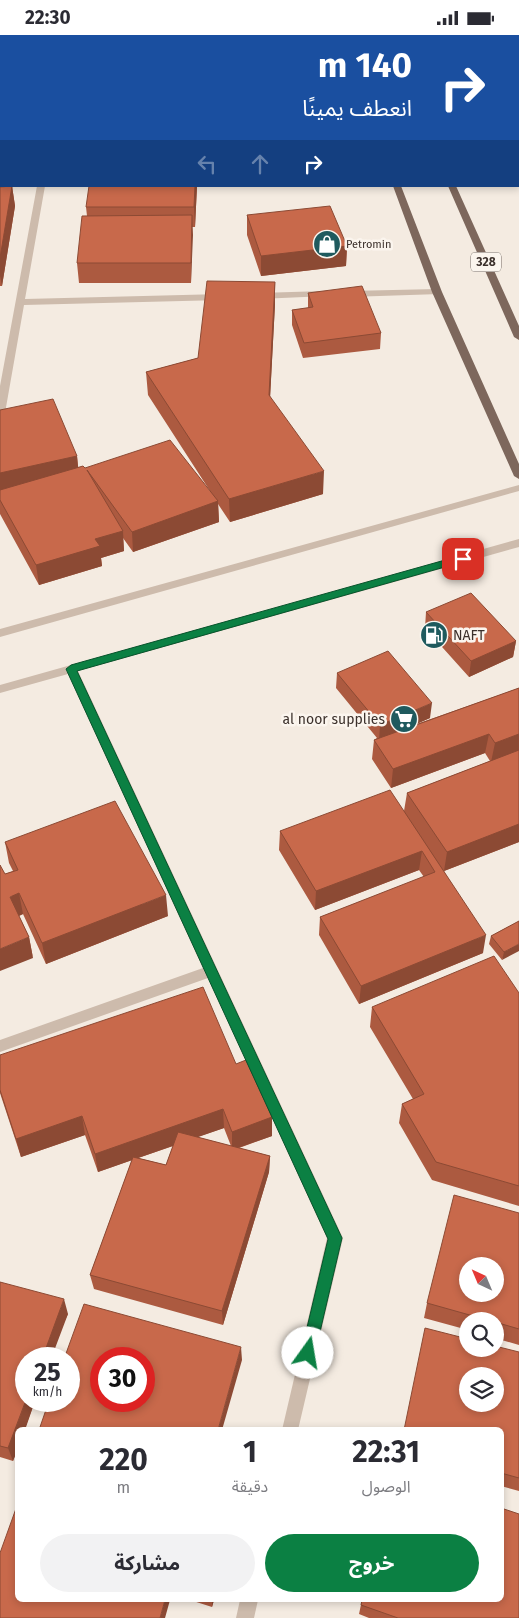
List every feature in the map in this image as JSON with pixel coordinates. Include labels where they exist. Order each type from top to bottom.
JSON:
[{"type":"main road","points":[[397,187],[437,292],[519,476]]},
{"type":"main road","name":"328","points":[[452,187],[519,337]]},
{"type":"street","points":[[0,413],[41,187]]},
{"type":"street","points":[[248,296],[437,292]]},
{"type":"street","points":[[21,302],[229,297]]},
{"type":"street","points":[[0,633],[519,489]]},
{"type":"street","points":[[0,689],[519,543]]},
{"type":"street","points":[[71,669],[335,1238],[291,1427]]},
{"type":"street","points":[[0,1045],[212,971]]},
{"type":"street","points":[[245,1618],[249,1602]]},
{"type":"building","points":[[0,187],[12,187],[0,258]]},
{"type":"building","points":[[89,187],[195,187],[194,207],[86,207]]},
{"type":"building","points":[[330,206],[347,246],[261,256],[247,215]]},
{"type":"building","points":[[192,215],[191,263],[77,263],[82,216]]},
{"type":"building","points":[[207,281],[275,282],[269,395],[324,471],[229,499],[146,372],[198,358]]},
{"type":"building","points":[[362,286],[381,333],[304,343],[292,310],[313,307],[308,293]]},
{"type":"building","points":[[53,399],[77,456],[0,473],[0,410]]},
{"type":"building","points":[[170,440],[218,501],[132,532],[87,470],[123,531],[95,539],[100,546],[36,565],[0,500],[0,490],[83,466],[85,468]]},
{"type":"building","points":[[471,593],[516,641],[471,661],[426,612]]},
{"type":"building","points":[[388,651],[432,703],[380,725],[337,673]]},
{"type":"building","points":[[519,688],[519,734],[495,743],[489,734],[393,769],[374,740]]},
{"type":"building","points":[[519,750],[519,824],[447,852],[407,793]]},
{"type":"building","points":[[390,790],[486,935],[361,986],[320,917],[435,872],[422,851],[316,891],[280,831]]},
{"type":"building","points":[[115,801],[166,895],[42,943],[19,893],[10,897],[29,937],[0,949],[0,865],[5,874],[18,870],[5,842]]},
{"type":"building","points":[[519,921],[519,944],[504,952],[491,936]]},
{"type":"building","points":[[494,956],[519,993],[519,1186],[436,1162],[402,1104],[424,1094],[372,1007]]},
{"type":"building","points":[[203,987],[236,1064],[246,1060],[272,1117],[232,1132],[223,1109],[95,1154],[82,1116],[16,1139],[0,1090],[0,1055]]},
{"type":"building","points":[[178,1132],[270,1156],[222,1311],[90,1275],[133,1157],[166,1165]]},
{"type":"building","points":[[454,1195],[519,1213],[519,1329],[504,1325],[504,1312],[459,1312],[427,1303]]},
{"type":"building","points":[[0,1282],[64,1299],[46,1347],[15,1347],[15,1412],[22,1412],[8,1448],[0,1446]]},
{"type":"building","points":[[84,1304],[241,1347],[219,1427],[40,1427],[45,1412],[80,1412],[80,1347],[68,1347]]},
{"type":"building","points":[[425,1328],[459,1337],[459,1357],[504,1357],[504,1348],[519,1352],[519,1478],[504,1474],[504,1427],[405,1427]]},
{"type":"building","points":[[504,1509],[519,1514],[519,1618],[398,1618],[361,1605],[362,1602],[504,1602]]},
{"type":"building","points":[[15,1511],[15,1602],[164,1602],[160,1618],[0,1618],[0,1553]]},
{"type":"place","name":"Petromin","points":[[327,244]]},
{"type":"place","name":"NAFT","points":[[434,635]]},
{"type":"place","name":"al noor supplies","points":[[404,719]]},
{"type":"route","points":[[308,1353],[335,1238],[71,669],[463,559]]}]
